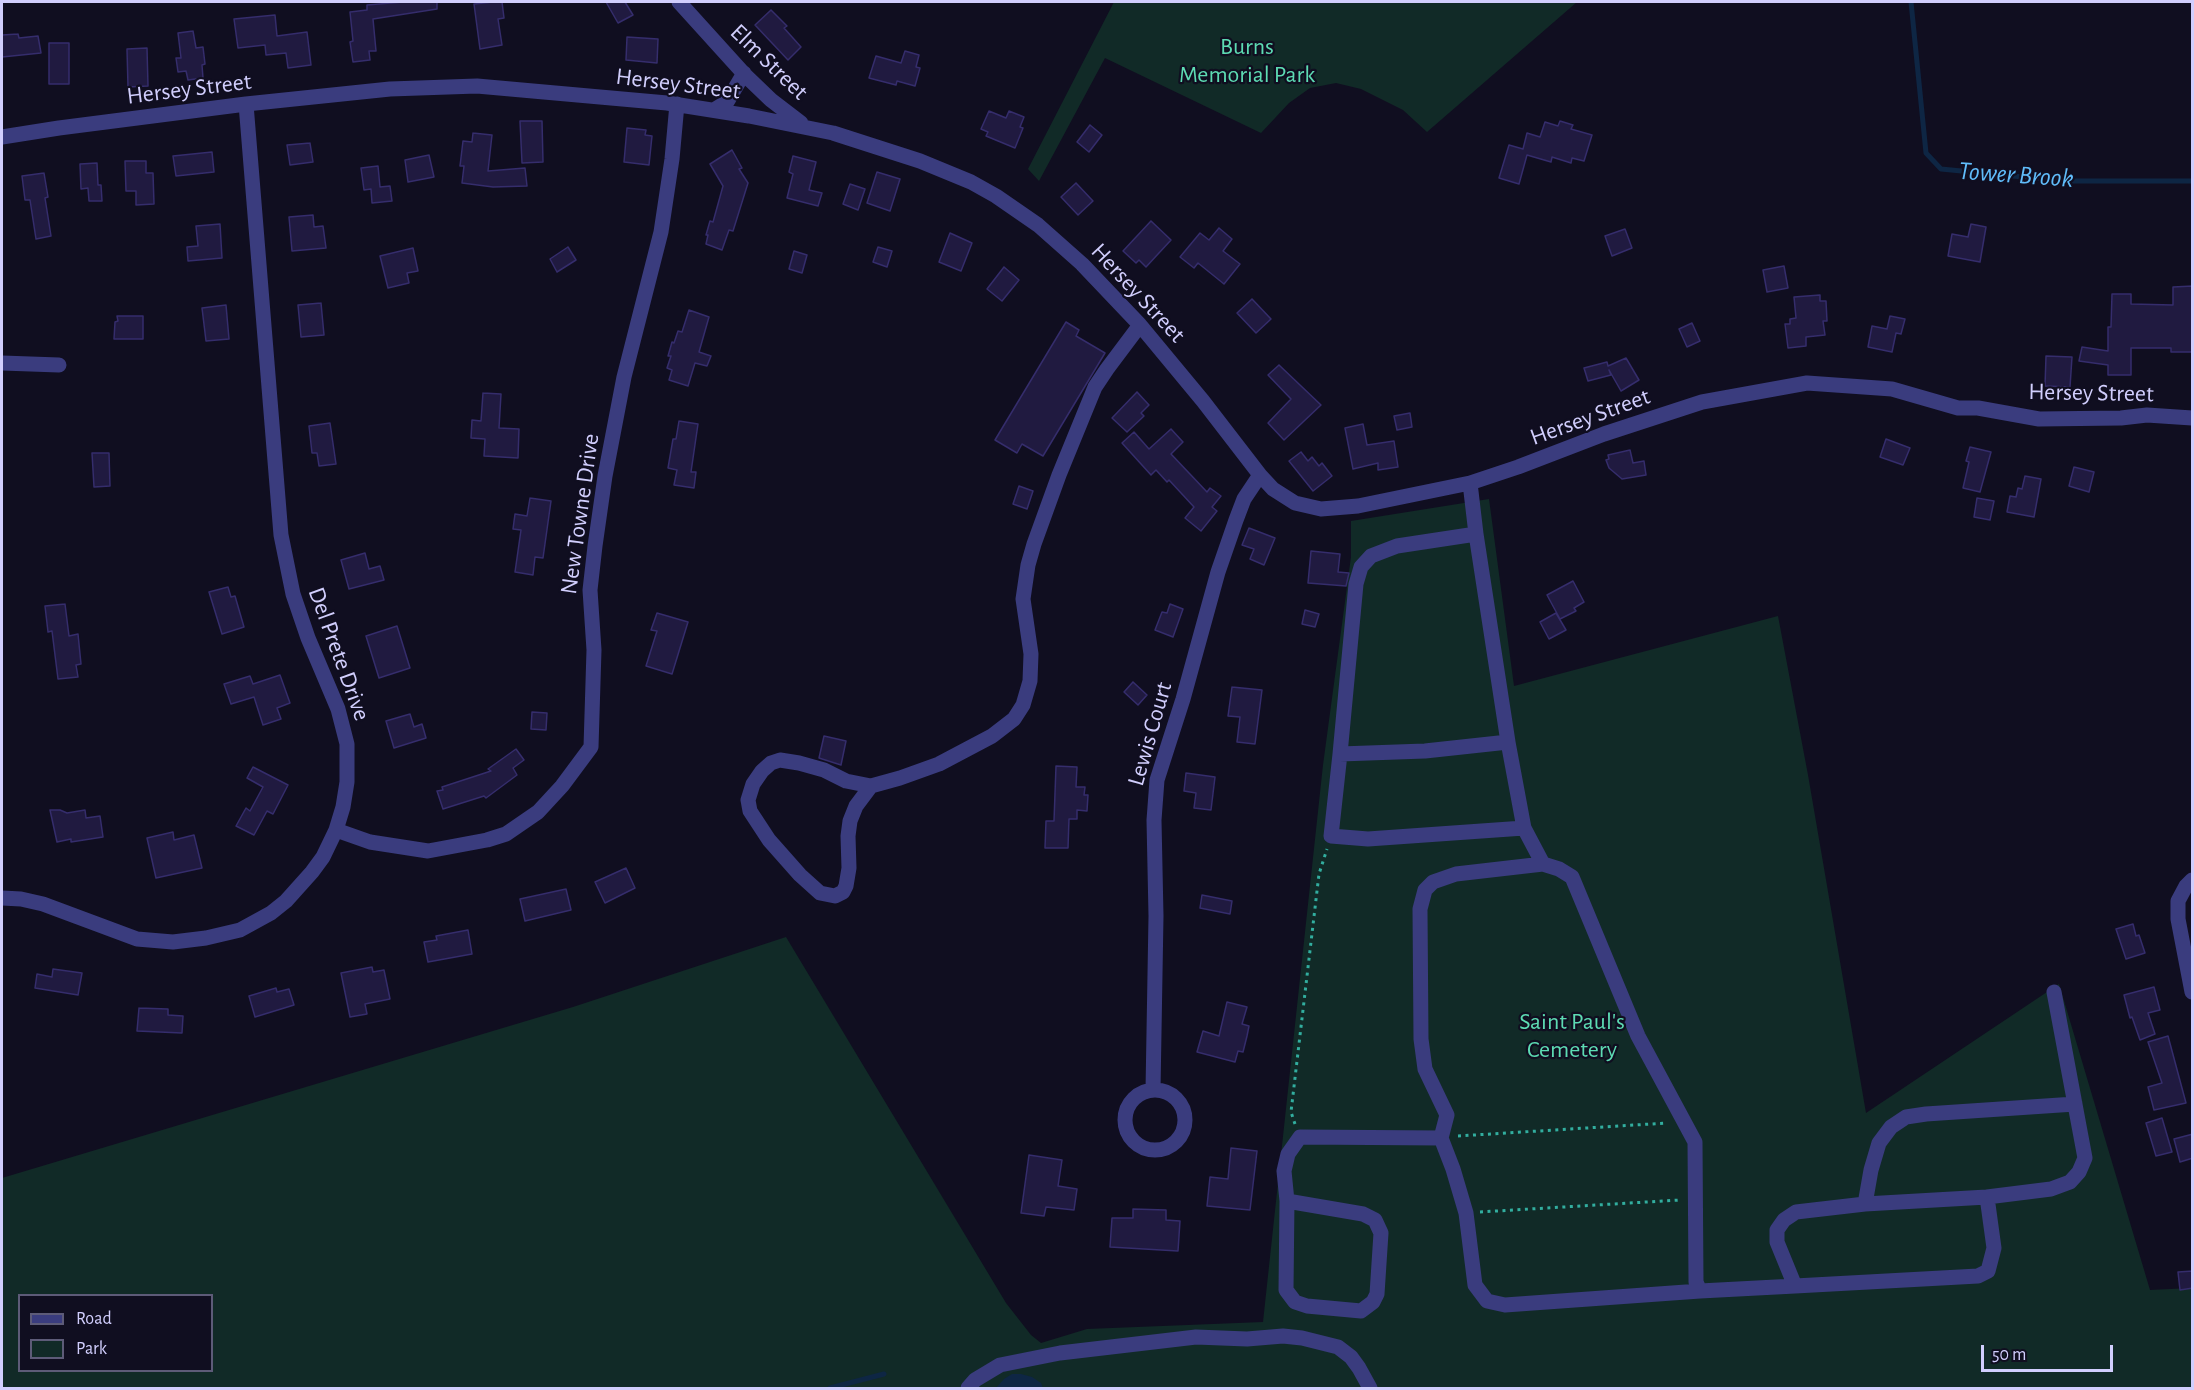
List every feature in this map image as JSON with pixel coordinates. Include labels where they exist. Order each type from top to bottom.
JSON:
[{"type":"street","name":"Elm Street","points":[[680,2],[771,100],[806,126]]},
{"type":"street","points":[[714,110],[727,102],[736,91],[744,73]]},
{"type":"street","name":"Hersey Street","points":[[2,137],[246,104],[390,89],[477,86],[677,105],[806,126],[832,133],[920,161],[971,182],[996,196],[1059,243],[1140,325],[1203,401],[1260,476],[1273,489],[1295,503],[1321,509],[1358,506],[1470,483],[1604,434],[1702,402],[1807,383],[1892,389],[1958,408],[1978,408],[2039,419],[2147,416],[2193,418]]},
{"type":"street","name":"Del Prete Drive","points":[[2,898],[43,904],[137,939],[173,942],[206,938],[240,930],[278,907],[312,872],[336,830],[347,782],[347,744],[338,709],[308,638],[293,594],[281,535],[246,104]]},
{"type":"street","name":"New Towne Drive","points":[[336,830],[370,842],[428,851],[487,840],[506,834],[538,812],[562,786],[591,747],[594,668],[590,590],[595,546],[612,437],[632,342],[661,232],[677,105]]},
{"type":"street","points":[[871,786],[856,806],[850,821],[849,868],[846,886],[843,892],[835,896],[820,893],[800,875],[769,840],[750,811],[748,800],[753,784],[766,767],[780,760],[824,770],[846,781],[871,786],[900,778],[948,759],[992,736],[1014,719],[1030,681],[1031,654],[1023,599],[1034,544],[1095,387],[1140,325]]},
{"type":"street","points":[[2,363],[59,365]]},
{"type":"street","name":"Lewis Court","points":[[1153,1090],[1156,916],[1154,820],[1157,780],[1183,699],[1218,572],[1244,499],[1260,476]]},
{"type":"street","points":[[1470,483],[1508,742],[1524,828],[1543,864]]},
{"type":"street","points":[[1476,534],[1397,546],[1371,556],[1361,567],[1356,584],[1331,836],[1368,839],[1524,828]]},
{"type":"street","points":[[1340,754],[1425,751],[1508,742]]},
{"type":"street","points":[[1700,1291],[1696,1282],[1695,1142],[1638,1036],[1572,877],[1559,869],[1543,864],[1456,874],[1433,882],[1425,890],[1420,909],[1421,1039],[1425,1069],[1447,1115],[1441,1138],[1466,1213],[1474,1285],[1487,1301],[1504,1305],[1700,1291],[1978,1276],[1988,1271],[1994,1248],[1987,1197]]},
{"type":"street","points":[[2193,880],[2186,886],[2178,901],[2178,920],[2193,992]]},
{"type":"street","points":[[1795,1286],[1777,1242],[1777,1230],[1784,1220],[1796,1212],[1865,1204],[1987,1197],[2051,1189],[2070,1182],[2079,1172],[2085,1158],[2054,992]]},
{"type":"street","points":[[1153,1090],[1172,1094],[1184,1109],[1186,1118],[1185,1127],[1176,1143],[1158,1151],[1149,1150],[1134,1142],[1125,1124],[1130,1104],[1140,1094],[1153,1090]]},
{"type":"street","points":[[1865,1204],[1879,1143],[1906,1117],[2075,1104]]},
{"type":"street","points":[[1287,1202],[1363,1214],[1375,1220],[1381,1233],[1377,1294],[1373,1302],[1360,1311],[1307,1306],[1295,1302],[1286,1290],[1287,1202],[1284,1171],[1288,1154],[1300,1137],[1441,1138]]},
{"type":"street","points":[[968,1389],[975,1380],[1000,1365],[1060,1353],[1196,1337],[1247,1339],[1283,1336],[1338,1347],[1359,1368],[1370,1389]]},
{"type":"path","points":[[1300,1137],[1290,1112],[1320,874],[1331,836]]},
{"type":"path","points":[[1441,1138],[1684,1122]]},
{"type":"path","points":[[1466,1213],[1694,1199]]},
{"type":"green space","name":"Burns Memorial Park","points":[[1114,2],[1577,2],[1427,132],[1403,110],[1361,89],[1336,83],[1310,88],[1289,103],[1261,133],[1105,58],[1039,181],[1028,169]]},
{"type":"green space","name":"Saint Paul's Cemetery","points":[[1489,499],[1514,686],[1778,616],[1808,775],[1866,1113],[2059,984],[2150,1290],[2192,1288],[2192,1388],[2,1388],[2,1178],[573,1007],[786,937],[1006,1303],[1031,1335],[1041,1343],[1087,1329],[1263,1322],[1323,765],[1351,557],[1351,521]]},
{"type":"water","points":[[1012,1374],[1032,1377],[1041,1383],[1043,1388],[996,1388]]},
{"type":"building","points":[[437,2],[437,9],[373,19],[376,51],[369,51],[370,60],[353,62],[350,12],[367,10],[367,5]]},
{"type":"building","points":[[502,2],[504,18],[498,19],[502,45],[480,49],[474,4]]},
{"type":"building","points":[[606,2],[625,2],[633,15],[618,23]]},
{"type":"building","points":[[771,10],[787,26],[784,28],[801,47],[788,60],[755,25]]},
{"type":"building","points":[[275,15],[277,36],[307,32],[311,65],[288,68],[286,53],[266,55],[265,45],[238,48],[234,19]]},
{"type":"building","points":[[193,31],[196,48],[203,47],[205,64],[202,65],[203,78],[188,80],[186,71],[178,72],[176,58],[181,58],[178,33]]},
{"type":"building","points":[[18,34],[19,38],[38,36],[41,53],[2,57],[2,35]]},
{"type":"building","points":[[627,37],[658,39],[657,63],[626,60]]},
{"type":"building","points":[[49,43],[69,43],[69,84],[49,84]]},
{"type":"building","points":[[147,48],[148,86],[128,87],[127,49]]},
{"type":"building","points":[[905,51],[919,55],[916,67],[920,68],[915,86],[897,81],[896,85],[869,78],[876,56],[901,63]]},
{"type":"building","points":[[989,111],[1006,118],[1009,111],[1024,117],[1020,127],[1023,128],[1015,148],[986,136],[988,132],[981,129]]},
{"type":"building","points":[[520,121],[542,121],[543,162],[522,163]]},
{"type":"building","points":[[1560,121],[1573,125],[1571,129],[1592,135],[1584,161],[1572,158],[1571,163],[1552,157],[1551,162],[1527,155],[1519,184],[1499,178],[1509,145],[1523,149],[1527,133],[1540,137],[1545,122],[1558,126]]},
{"type":"building","points":[[1090,125],[1102,135],[1089,152],[1077,142]]},
{"type":"building","points":[[627,128],[646,130],[645,135],[652,136],[649,165],[624,162]]},
{"type":"building","points":[[473,133],[492,135],[488,171],[525,168],[527,186],[493,187],[462,183],[464,166],[460,166],[463,141],[472,142]]},
{"type":"building","points":[[310,143],[313,162],[290,165],[287,145]]},
{"type":"building","points":[[732,150],[742,168],[739,169],[748,183],[733,231],[729,230],[722,250],[706,244],[710,221],[713,222],[723,186],[710,164]]},
{"type":"building","points":[[212,152],[214,172],[176,176],[173,156]]},
{"type":"building","points":[[429,155],[434,177],[408,182],[405,160]]},
{"type":"building","points":[[793,156],[816,162],[809,190],[822,193],[818,206],[787,198],[793,174],[789,172]]},
{"type":"building","points":[[125,161],[146,161],[146,173],[153,173],[154,204],[136,205],[136,191],[126,191]]},
{"type":"building","points":[[97,163],[98,185],[101,185],[102,201],[89,201],[88,188],[81,189],[80,164]]},
{"type":"building","points":[[378,166],[380,187],[390,186],[392,201],[372,203],[371,189],[364,190],[361,168]]},
{"type":"building","points":[[877,172],[900,179],[890,211],[867,203]]},
{"type":"building","points":[[44,173],[51,236],[36,239],[30,200],[25,200],[22,176]]},
{"type":"building","points":[[1076,183],[1093,201],[1078,215],[1061,197]]},
{"type":"building","points":[[850,184],[865,189],[858,210],[843,204]]},
{"type":"building","points":[[313,215],[314,227],[323,226],[326,248],[292,251],[289,217]]},
{"type":"building","points":[[1151,221],[1171,240],[1146,267],[1139,260],[1136,263],[1123,251]]},
{"type":"building","points":[[220,224],[222,258],[188,261],[187,247],[198,246],[196,226]]},
{"type":"building","points":[[1971,224],[1986,227],[1980,262],[1948,256],[1952,234],[1968,237]]},
{"type":"building","points":[[1219,228],[1232,239],[1223,251],[1240,264],[1224,284],[1198,263],[1194,268],[1180,257],[1200,233],[1209,240]]},
{"type":"building","points":[[1625,229],[1632,248],[1612,256],[1605,236]]},
{"type":"building","points":[[950,233],[972,243],[961,271],[939,262]]},
{"type":"building","points":[[568,247],[576,260],[557,272],[550,259]]},
{"type":"building","points":[[878,247],[892,251],[887,267],[873,262]]},
{"type":"building","points":[[413,248],[418,271],[407,273],[409,283],[388,288],[380,256]]},
{"type":"building","points":[[794,251],[807,255],[802,273],[789,269]]},
{"type":"building","points":[[1784,266],[1788,288],[1767,292],[1763,270]]},
{"type":"building","points":[[1004,267],[1019,280],[1002,301],[987,289]]},
{"type":"building","points":[[2193,286],[2193,352],[2171,352],[2171,348],[2131,348],[2131,375],[2108,375],[2108,365],[2079,361],[2082,347],[2108,351],[2112,294],[2131,294],[2131,304],[2173,305],[2173,287]]},
{"type":"building","points":[[1820,295],[1820,301],[1826,301],[1827,321],[1823,321],[1825,335],[1806,337],[1806,346],[1788,348],[1785,324],[1790,324],[1790,319],[1796,318],[1794,297]]},
{"type":"building","points":[[1252,299],[1271,319],[1256,333],[1237,313]]},
{"type":"building","points":[[321,303],[324,335],[301,337],[298,305]]},
{"type":"building","points":[[226,305],[229,339],[206,341],[202,308]]},
{"type":"building","points":[[689,310],[709,317],[699,352],[711,356],[707,366],[695,363],[688,386],[669,380],[672,370],[667,368],[672,342],[674,343],[678,331],[682,332]]},
{"type":"building","points":[[117,316],[143,316],[143,339],[114,339]]},
{"type":"building","points":[[1890,316],[1905,319],[1901,334],[1896,333],[1892,352],[1868,347],[1872,326],[1887,329]]},
{"type":"building","points":[[1066,322],[1079,330],[1076,336],[1105,353],[1043,456],[1022,444],[1017,453],[995,440]]},
{"type":"building","points":[[1692,323],[1700,341],[1687,347],[1679,329]]},
{"type":"building","points":[[2046,356],[2072,357],[2070,387],[2045,386]]},
{"type":"building","points":[[1626,358],[1639,380],[1621,391],[1609,370],[1611,375],[1588,381],[1584,368],[1607,362],[1608,366]]},
{"type":"building","points":[[1279,365],[1321,405],[1284,440],[1268,423],[1291,399],[1268,375]]},
{"type":"building","points":[[1137,392],[1149,405],[1141,413],[1144,416],[1127,432],[1112,418]]},
{"type":"building","points":[[483,393],[501,394],[499,428],[519,429],[518,458],[484,456],[485,439],[471,438],[472,420],[481,421]]},
{"type":"building","points":[[1410,413],[1412,427],[1397,430],[1394,416]]},
{"type":"building","points":[[679,421],[698,424],[691,472],[696,472],[694,488],[674,485],[677,470],[668,468]]},
{"type":"building","points":[[330,423],[336,464],[319,466],[317,453],[312,453],[309,426]]},
{"type":"building","points":[[1363,424],[1367,445],[1394,441],[1398,467],[1378,470],[1378,463],[1353,469],[1345,428]]},
{"type":"building","points":[[1171,429],[1183,442],[1171,454],[1207,492],[1210,488],[1221,496],[1212,507],[1217,511],[1201,531],[1185,518],[1194,507],[1169,480],[1167,482],[1156,470],[1151,475],[1122,443],[1134,432],[1149,449]]},
{"type":"building","points":[[1886,439],[1910,448],[1903,465],[1880,457]]},
{"type":"building","points":[[1970,447],[1991,452],[1980,492],[1963,488]]},
{"type":"building","points":[[1630,450],[1633,463],[1644,461],[1646,475],[1622,479],[1609,468],[1606,460],[1609,459],[1608,455]]},
{"type":"building","points":[[1301,452],[1308,461],[1312,457],[1319,466],[1322,463],[1332,476],[1313,491],[1289,461]]},
{"type":"building","points":[[92,453],[109,453],[110,486],[94,487]]},
{"type":"building","points":[[2074,467],[2094,472],[2089,492],[2069,486]]},
{"type":"building","points":[[2025,476],[2041,479],[2034,517],[2007,512],[2010,496],[2016,497],[2018,488],[2022,489]]},
{"type":"building","points":[[1019,486],[1033,491],[1027,509],[1013,504]]},
{"type":"building","points":[[530,498],[551,501],[543,558],[535,557],[533,575],[515,572],[521,530],[513,529],[515,514],[527,516]]},
{"type":"building","points":[[1977,498],[1994,501],[1990,520],[1974,517]]},
{"type":"building","points":[[1249,528],[1275,538],[1264,565],[1250,559],[1254,549],[1242,545]]},
{"type":"building","points":[[1311,551],[1340,554],[1338,572],[1349,573],[1346,586],[1308,583]]},
{"type":"building","points":[[365,553],[369,569],[380,566],[384,580],[349,589],[341,560]]},
{"type":"building","points":[[1573,581],[1584,602],[1574,608],[1576,611],[1560,619],[1547,595]]},
{"type":"building","points":[[228,587],[231,597],[235,596],[244,627],[222,634],[209,592]]},
{"type":"building","points":[[65,604],[69,636],[78,634],[81,664],[76,665],[78,677],[58,679],[52,631],[48,632],[45,606]]},
{"type":"building","points":[[1170,604],[1183,609],[1173,637],[1155,630],[1162,612],[1167,613]]},
{"type":"building","points":[[1305,610],[1319,614],[1315,627],[1302,624]]},
{"type":"building","points":[[657,613],[688,622],[672,674],[646,666],[657,631],[651,630]]},
{"type":"building","points":[[1556,613],[1566,630],[1549,639],[1540,622]]},
{"type":"building","points":[[397,626],[410,668],[379,678],[366,636]]},
{"type":"building","points":[[280,675],[290,703],[277,708],[281,719],[263,725],[254,697],[231,704],[224,684],[250,676],[253,684]]},
{"type":"building","points":[[1133,682],[1147,695],[1138,705],[1124,692]]},
{"type":"building","points":[[1232,687],[1262,690],[1255,744],[1237,742],[1240,717],[1228,716]]},
{"type":"building","points":[[532,712],[547,713],[546,730],[531,729]]},
{"type":"building","points":[[410,714],[414,727],[422,724],[426,738],[394,748],[386,721]]},
{"type":"building","points":[[824,736],[846,741],[841,765],[819,758]]},
{"type":"building","points":[[516,749],[524,760],[513,768],[517,775],[486,798],[484,796],[443,809],[437,791],[443,790],[442,787],[491,771],[488,769]]},
{"type":"building","points":[[1056,766],[1077,767],[1076,787],[1085,787],[1084,795],[1088,795],[1087,811],[1077,810],[1077,819],[1069,819],[1068,848],[1045,848],[1046,821],[1054,821]]},
{"type":"building","points":[[253,767],[288,785],[273,814],[267,811],[254,835],[236,826],[246,808],[250,811],[263,787],[247,778]]},
{"type":"building","points":[[1186,773],[1215,777],[1211,810],[1194,808],[1196,793],[1184,791]]},
{"type":"building","points":[[50,810],[67,813],[85,810],[86,818],[100,816],[103,837],[57,842]]},
{"type":"building","points":[[173,832],[174,840],[194,835],[202,868],[156,878],[147,838]]},
{"type":"building","points":[[626,868],[635,888],[605,903],[595,882]]},
{"type":"building","points":[[566,889],[571,910],[525,921],[520,899]]},
{"type":"building","points":[[1202,895],[1232,901],[1230,914],[1200,908]]},
{"type":"building","points":[[2133,924],[2136,936],[2139,935],[2145,953],[2126,959],[2116,929]]},
{"type":"building","points":[[468,930],[472,954],[428,962],[424,942],[437,940],[436,936]]},
{"type":"building","points":[[372,967],[373,972],[384,970],[390,999],[365,1004],[367,1014],[350,1017],[341,973]]},
{"type":"building","points":[[53,969],[82,973],[78,995],[35,988],[37,974],[52,977]]},
{"type":"building","points":[[2154,987],[2160,1010],[2148,1013],[2155,1034],[2140,1040],[2132,1017],[2130,1018],[2124,995]]},
{"type":"building","points":[[276,988],[277,992],[289,989],[294,1005],[255,1017],[249,996]]},
{"type":"building","points":[[1227,1002],[1247,1007],[1242,1024],[1249,1026],[1247,1036],[1243,1052],[1238,1051],[1235,1062],[1197,1052],[1203,1031],[1219,1036]]},
{"type":"building","points":[[139,1008],[168,1009],[168,1015],[183,1016],[182,1033],[137,1031]]},
{"type":"building","points":[[2168,1036],[2186,1103],[2154,1110],[2148,1087],[2162,1083],[2148,1042]]},
{"type":"building","points":[[2162,1118],[2172,1152],[2156,1156],[2146,1123]]},
{"type":"building","points":[[2193,1134],[2193,1158],[2180,1162],[2174,1139]]},
{"type":"building","points":[[1231,1148],[1257,1151],[1250,1210],[1207,1206],[1210,1177],[1228,1179]]},
{"type":"building","points":[[1029,1155],[1062,1160],[1058,1186],[1077,1189],[1074,1210],[1046,1207],[1044,1216],[1021,1213]]},
{"type":"building","points":[[1133,1209],[1166,1210],[1166,1220],[1180,1221],[1178,1251],[1110,1247],[1112,1218],[1133,1218]]},
{"type":"building","points":[[2193,1271],[2193,1288],[2180,1290],[2178,1272]]},
{"type":"waterway","name":"Tower Brook","points":[[1911,2],[1926,153],[1941,169],[2064,181],[2192,181]]},
{"type":"waterway","points":[[830,1388],[884,1374]]}]
